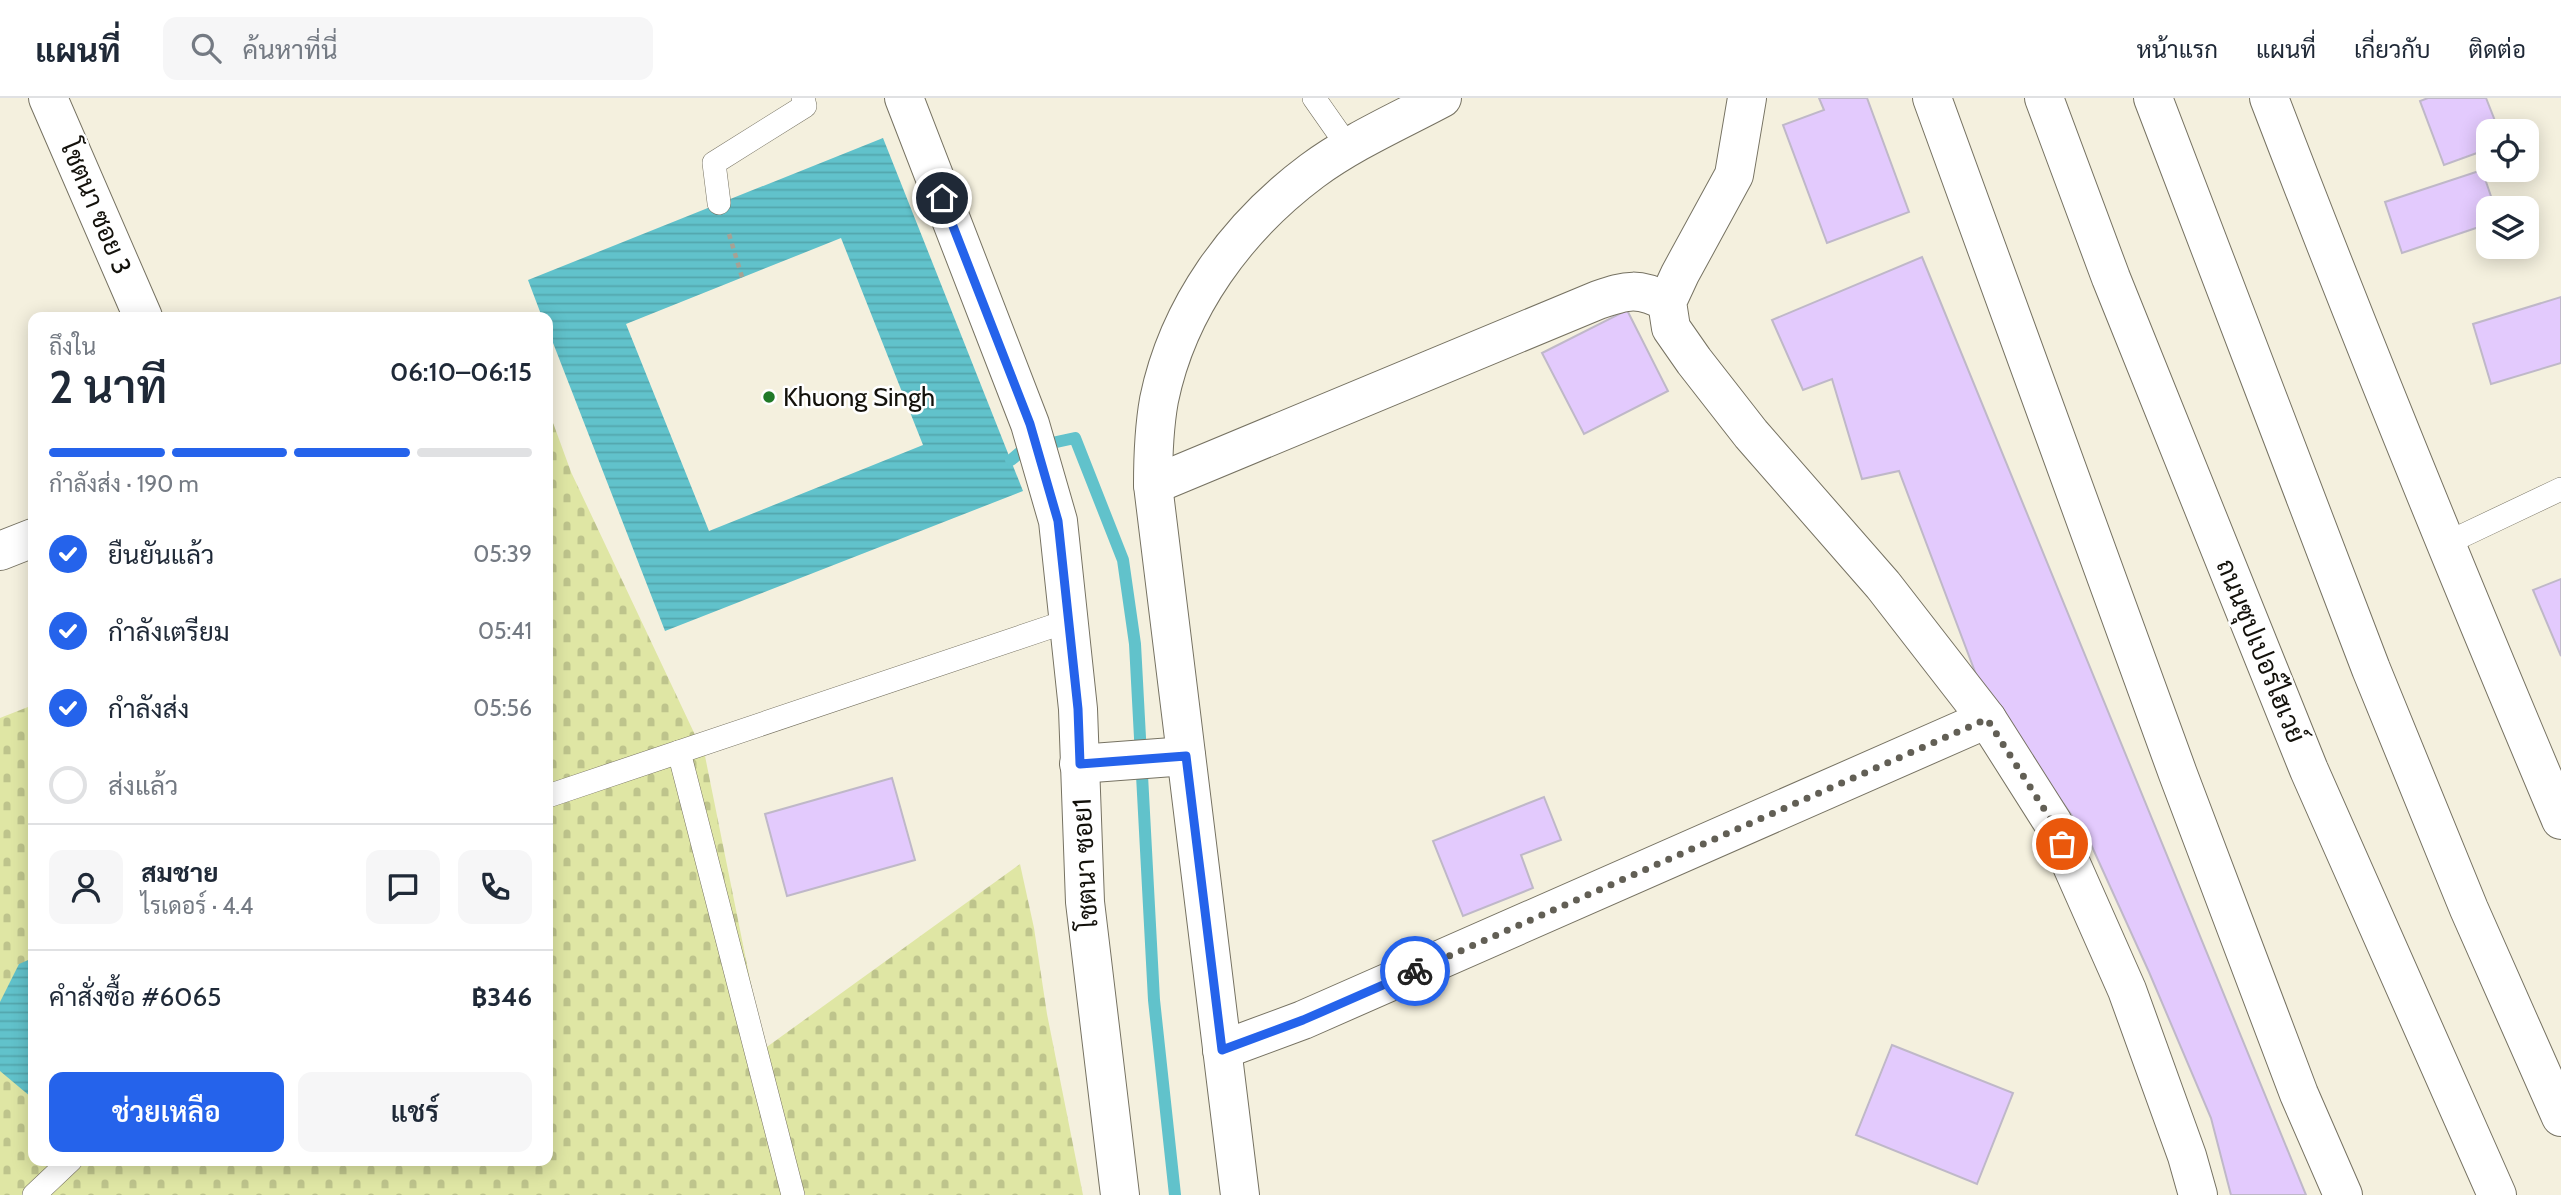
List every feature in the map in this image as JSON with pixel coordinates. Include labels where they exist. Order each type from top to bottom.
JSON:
[{"type":"main road","name":"โชตนา ซอย 3","points":[[48,98],[141,312]]},
{"type":"main road","name":"โชตนา ซอย1","points":[[904,98],[1030,424],[1058,521],[1078,709],[1085,902],[1120,1195]]},
{"type":"main road","points":[[1240,1195],[1153,485],[1153,442],[1160,399],[1170,362],[1206,283],[1231,247],[1267,207],[1314,169],[1442,98]]},
{"type":"main road","points":[[1747,98],[1734,175],[1679,274],[1667,302],[1671,328],[1751,434],[1883,585],[1987,719],[2053,823],[2127,990],[2187,1156],[2198,1195]]},
{"type":"main road","points":[[1932,98],[2187,799],[2299,1094],[2343,1195]]},
{"type":"main road","name":"ถนนซุปเปอร์ไฮเวย์","points":[[2044,98],[2111,278],[2309,770],[2497,1195]]},
{"type":"main road","points":[[2153,98],[2371,669],[2469,909],[2561,1117]]},
{"type":"main road","points":[[2269,98],[2445,544],[2561,820]]},
{"type":"main road","points":[[1153,485],[1598,300],[1634,291],[1645,292],[1667,302]]},
{"type":"main road","points":[[0,551],[28,540]]},
{"type":"main road","points":[[1222,1050],[1303,1020],[1987,719]]},
{"type":"main road","points":[[1080,764],[1186,756]]},
{"type":"lane","points":[[719,203],[714,163],[805,106],[803,98]]},
{"type":"lane","points":[[1314,98],[1349,148]]},
{"type":"lane","points":[[2445,544],[2561,489]]},
{"type":"lane","points":[[553,794],[1068,621]]},
{"type":"lane","points":[[678,752],[793,1195]]},
{"type":"lane","points":[[34,1195],[65,1166]]},
{"type":"path","points":[[719,203],[741,277]]},
{"type":"green space","points":[[553,423],[571,472],[705,756],[764,1049],[1020,864],[1083,1195],[0,1195],[0,718],[28,707],[28,1166],[553,1166]]},
{"type":"water","points":[[883,138],[1023,491],[665,631],[553,343],[553,312],[540,312],[528,280]],"holes":[[[841,238],[923,445],[709,531],[626,324]]]},
{"type":"water","points":[[28,960],[28,1094],[0,1071],[0,1002],[19,964]]},
{"type":"building","points":[[1819,98],[1867,98],[1909,212],[1827,243],[1783,125],[1824,110]]},
{"type":"building","points":[[2428,98],[2486,98],[2494,119],[2476,119],[2476,153],[2444,165],[2420,101]]},
{"type":"building","points":[[2476,172],[2476,182],[2486,182],[2491,196],[2476,196],[2476,228],[2402,253],[2385,202]]},
{"type":"building","points":[[1922,257],[2306,1195],[2231,1195],[2211,1118],[2089,840],[1980,685],[1899,471],[1862,479],[1832,379],[1803,390],[1772,320]]},
{"type":"building","points":[[2561,297],[2561,363],[2491,384],[2473,324]]},
{"type":"building","points":[[1627,310],[1668,391],[1584,434],[1542,353]]},
{"type":"building","points":[[2561,579],[2561,656],[2533,590]]},
{"type":"building","points":[[892,778],[915,860],[787,896],[765,814]]},
{"type":"building","points":[[1544,797],[1561,840],[1521,855],[1533,888],[1463,916],[1433,841]]},
{"type":"building","points":[[1892,1045],[2013,1093],[1977,1184],[1856,1135]]},
{"type":"waterway","points":[[1011,460],[1024,449],[1075,438],[1123,560],[1135,644],[1154,1000],[1175,1195]]},
{"type":"way so far","points":[[1415,971],[1987,719],[2053,823],[2062,844]]},
{"type":"place","name":"Khuong Singh","points":[[769,397]]},
{"type":"route","points":[[942,198],[1030,424],[1058,521],[1078,709],[1080,764],[1186,756],[1222,1050],[1303,1020],[1415,971]]}]
